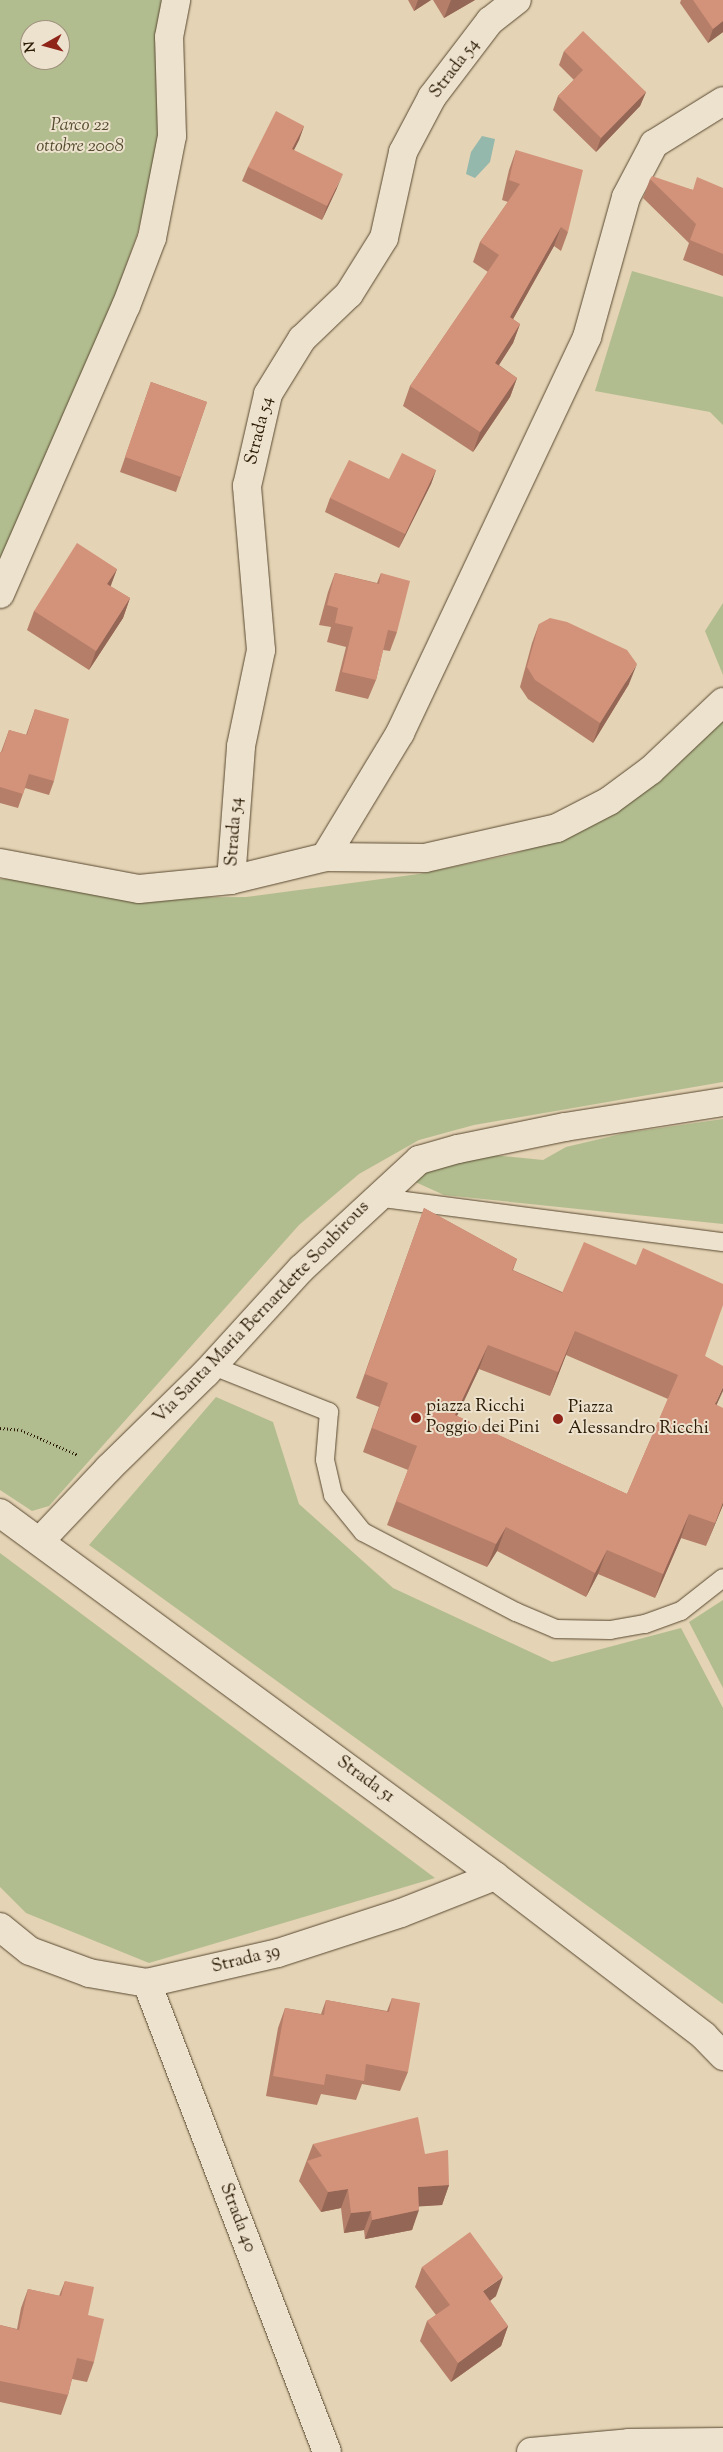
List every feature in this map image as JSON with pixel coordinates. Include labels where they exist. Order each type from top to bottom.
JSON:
[{"type":"street","points":[[0,594],[126,306],[152,238],[172,136],[169,37],[176,0]]},
{"type":"street","name":"Strada 54","points":[[231,880],[242,746],[261,650],[247,486],[268,394],[302,339],[349,294],[384,238],[403,152],[432,97],[490,22],[517,0]]},
{"type":"street","points":[[325,857],[400,733],[587,337],[626,197],[654,144],[723,101]]},
{"type":"street","points":[[0,863],[139,889],[231,880],[325,857],[425,858],[557,828],[609,801],[651,770],[723,702]]},
{"type":"street","name":"Via Santa Maria Bernardette Soubirous","points":[[40,1541],[109,1468],[213,1366],[300,1269],[375,1197],[419,1160],[458,1149],[565,1127],[723,1102]]},
{"type":"street","name":"Strada 51","points":[[0,1513],[495,1876],[704,2036],[723,2056]]},
{"type":"street","name":"Strada 39","points":[[0,1927],[30,1951],[89,1973],[147,1983],[278,1953],[401,1913],[495,1876]]},
{"type":"street","name":"Strada 40","points":[[147,1983],[327,2452]]},
{"type":"street","points":[[531,2452],[629,2443],[723,2442]]},
{"type":"lane","points":[[375,1197],[723,1242]]},
{"type":"lane","points":[[213,1366],[329,1412],[324,1460],[334,1495],[363,1532],[491,1600],[556,1629],[610,1630],[645,1624],[681,1611],[723,1578]]},
{"type":"path","points":[[0,1428],[21,1430],[109,1468]]},
{"type":"green space","name":"Parco 22 ottobre 2008","points":[[0,0],[161,0],[158,34],[162,135],[137,235],[111,307],[0,561]]},
{"type":"green space","points":[[632,271],[723,297],[723,425],[710,412],[595,391]]},
{"type":"green space","points":[[723,603],[723,675],[705,631]]},
{"type":"green space","points":[[723,720],[723,1082],[474,1125],[419,1140],[359,1174],[299,1225],[49,1506],[32,1511],[0,1490],[0,879],[37,880],[112,898],[246,897],[419,874],[510,855],[569,836],[608,817],[668,774]]},
{"type":"green space","points":[[723,1119],[723,1224],[444,1195],[411,1180],[423,1166],[483,1154],[543,1160],[566,1147],[625,1133]]},
{"type":"green space","points":[[216,1397],[273,1422],[299,1504],[393,1588],[552,1662],[681,1628],[723,1708],[723,2004],[89,1545]]},
{"type":"green space","points":[[0,1553],[435,1878],[149,1963],[26,1913],[0,1887]]},
{"type":"green space","points":[[723,1600],[723,1688],[689,1622]]},
{"type":"water","points":[[482,136],[495,139],[490,162],[475,178],[466,174],[471,152]]},
{"type":"building","points":[[693,0],[723,0],[723,21],[713,29]]},
{"type":"building","points":[[583,31],[646,92],[601,138],[558,96],[583,70],[564,51]]},
{"type":"building","points":[[276,111],[304,126],[292,149],[343,174],[327,206],[248,167]]},
{"type":"building","points":[[516,150],[583,170],[568,232],[561,227],[510,317],[520,324],[495,363],[517,378],[480,432],[410,386],[499,255],[480,242],[520,184],[509,180]]},
{"type":"building","points":[[652,176],[693,190],[697,177],[723,188],[723,254],[690,240],[696,224],[650,179]]},
{"type":"building","points":[[151,382],[207,402],[181,477],[125,457]]},
{"type":"building","points":[[402,453],[436,470],[405,534],[330,498],[349,460],[389,479]]},
{"type":"building","points":[[77,543],[117,569],[107,584],[130,598],[96,651],[34,611]]},
{"type":"building","points":[[335,573],[379,584],[381,573],[410,581],[397,632],[388,630],[376,680],[342,672],[353,627],[335,623],[338,608],[327,605]]},
{"type":"building","points":[[550,618],[567,622],[627,650],[637,664],[600,723],[535,680],[527,667],[539,624]]},
{"type":"building","points":[[35,709],[69,719],[54,781],[29,774],[23,794],[0,787],[0,752],[2,752],[9,730],[27,735]]},
{"type":"building","name":"piazza Ricchi Poggio dei Pini","points":[[424,1208],[517,1259],[512,1270],[562,1293],[584,1242],[636,1265],[643,1248],[723,1284],[723,1305],[705,1356],[723,1366],[723,1387],[715,1404],[723,1408],[723,1502],[715,1523],[689,1514],[663,1574],[607,1550],[595,1573],[506,1527],[496,1544],[396,1501],[417,1446],[372,1428],[388,1383],[365,1374]],"holes":[[[575,1331],[678,1375],[627,1494],[455,1415],[488,1345],[558,1372]]]},
{"type":"building","points":[[392,1998],[420,2003],[408,2072],[366,2064],[364,2081],[326,2074],[324,2085],[273,2076],[285,2008],[324,2015],[326,2000],[389,2012]]},
{"type":"building","points":[[418,2117],[425,2154],[448,2150],[449,2185],[418,2187],[419,2210],[372,2220],[371,2211],[351,2213],[348,2189],[328,2192],[307,2161],[322,2156],[313,2144]]},
{"type":"building","points":[[470,2232],[503,2277],[483,2291],[508,2326],[458,2363],[427,2321],[450,2305],[422,2267]]},
{"type":"building","points":[[65,2281],[94,2287],[88,2315],[104,2319],[94,2362],[77,2358],[68,2395],[0,2381],[0,2325],[19,2330],[28,2289],[61,2296]]},
{"type":"place","name":"piazza Ricchi Poggio dei Pini","points":[[416,1418]]},
{"type":"place","name":"Piazza Alessandro Ricchi","points":[[558,1419]]}]
